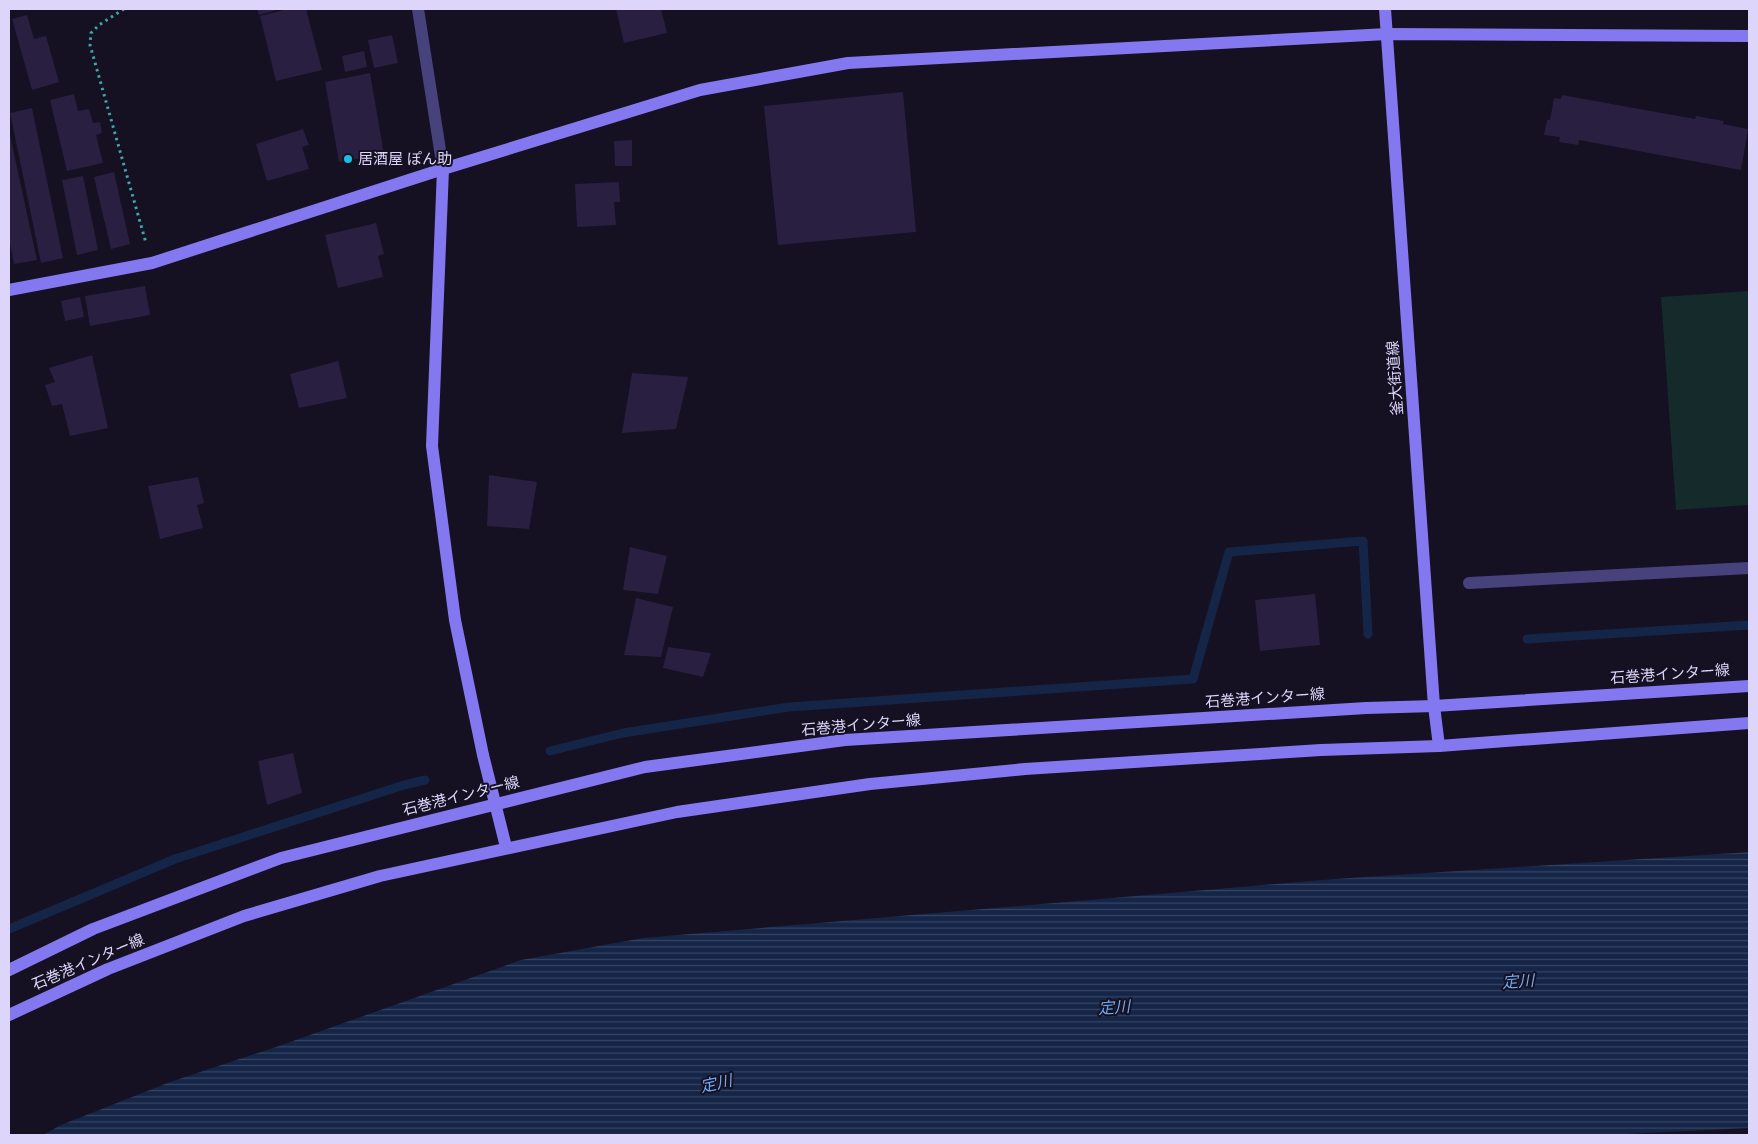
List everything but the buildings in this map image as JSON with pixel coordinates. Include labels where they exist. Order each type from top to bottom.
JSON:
[{"type":"main road","name":"釜大街道線","points":[[1385,9],[1434,706],[1439,746]]},
{"type":"main road","points":[[9,290],[152,263],[443,168],[700,90],[848,64],[1386,34],[1749,36]]},
{"type":"main road","points":[[443,168],[432,446],[455,620],[483,755],[506,847]]},
{"type":"main road","name":"石巻港インター線","points":[[9,970],[93,929],[281,858],[645,767],[845,740],[1749,686]]},
{"type":"main road","name":"石巻港インター線","points":[[9,1015],[108,969],[244,916],[380,876],[506,847],[677,812],[870,784],[1034,768],[1321,750],[1439,746],[1749,723]]},
{"type":"street","points":[[418,9],[443,168]]},
{"type":"street","points":[[1469,583],[1749,568]]},
{"type":"path","points":[[124,9],[99,25],[91,33],[90,45],[152,263]]},
{"type":"green space","points":[[1749,291],[1749,505],[1676,510],[1661,297]]},
{"type":"water","name":"定川","points":[[1749,852],[1749,1128],[1605,1135],[43,1135],[61,1125],[170,1082],[279,1046],[521,960],[643,938],[1335,879]]},
{"type":"waterway","points":[[550,751],[623,733],[789,707],[1193,679],[1229,552],[1363,541],[1368,634]]},
{"type":"waterway","points":[[1527,639],[1749,625]]},
{"type":"waterway","points":[[9,929],[175,859],[404,785],[425,780]]},
{"type":"place","name":"居酒屋 ぽん助","points":[[348,159]]}]
